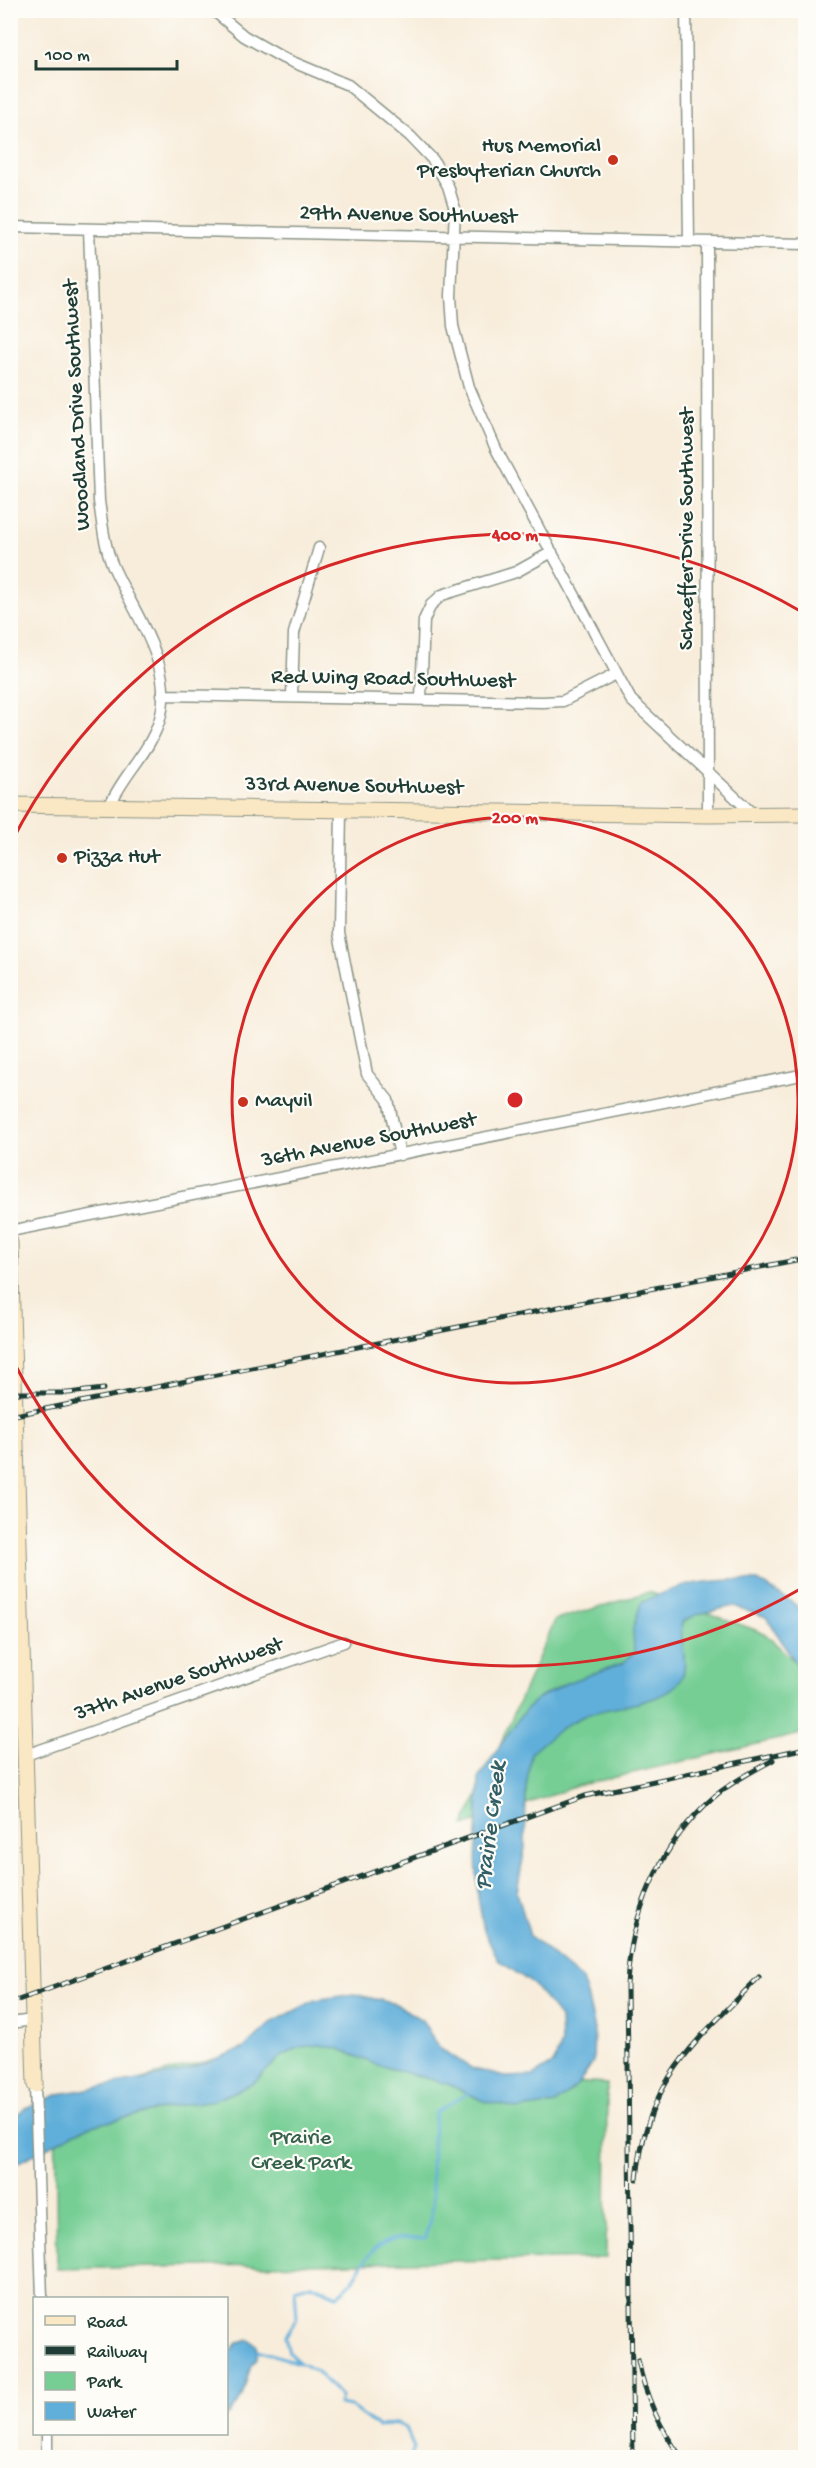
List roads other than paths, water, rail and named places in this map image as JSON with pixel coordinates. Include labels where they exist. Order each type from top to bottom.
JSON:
[{"type":"street","points":[[213,10],[244,36],[283,58],[348,85],[410,136],[433,160],[448,186],[455,209],[451,296],[453,326],[469,387],[496,449],[631,700],[754,814]]},
{"type":"street","points":[[686,10],[689,241]]},
{"type":"street","name":"29th Avenue Southwest","points":[[10,227],[806,244]]},
{"type":"street","name":"Woodland Drive Southwest","points":[[89,229],[99,501],[103,534],[112,563],[160,666],[162,695],[159,720],[150,744],[115,793],[110,805]]},
{"type":"street","name":"Schaeffer Drive Southwest","points":[[707,242],[708,816]]},
{"type":"street","points":[[292,697],[294,633],[315,568],[319,548]]},
{"type":"street","points":[[421,699],[423,620],[431,605],[442,595],[516,572],[552,552]]},
{"type":"street","name":"Red Wing Road Southwest","points":[[162,695],[563,701],[616,674]]},
{"type":"street","name":"33rd Avenue Southwest","points":[[10,805],[708,816],[806,813]]},
{"type":"street","points":[[341,810],[339,933],[367,1074],[388,1100],[400,1155]]},
{"type":"street","name":"36th Avenue Southwest","points":[[10,1231],[806,1074]]},
{"type":"street","points":[[10,1242],[42,2297]]},
{"type":"street","name":"37th Avenue Southwest","points":[[26,1755],[344,1642]]},
{"type":"street","points":[[10,2023],[33,2020]]},
{"type":"street","points":[[47,2435],[47,2457]]},
{"type":"water","name":"Prairie Creek","points":[[732,1580],[758,1581],[795,1604],[805,1616],[805,1677],[766,1617],[734,1606],[698,1614],[682,1622],[685,1664],[682,1677],[675,1687],[651,1699],[584,1716],[562,1728],[531,1753],[526,1789],[525,1848],[517,1892],[530,1936],[582,1980],[594,2025],[593,2062],[577,2086],[555,2104],[520,2109],[483,2101],[448,2084],[374,2064],[340,2049],[320,2045],[300,2047],[281,2057],[252,2084],[215,2100],[174,2106],[87,2127],[11,2166],[10,2121],[26,2108],[59,2094],[178,2073],[244,2048],[271,2023],[315,2000],[354,1994],[396,2004],[422,2020],[439,2048],[473,2069],[505,2077],[533,2076],[554,2063],[561,2043],[560,2018],[534,1985],[498,1960],[484,1931],[478,1897],[476,1856],[479,1777],[519,1718],[534,1701],[566,1683],[623,1663],[634,1652],[633,1628],[641,1603],[685,1586]]},
{"type":"water","points":[[248,2339],[257,2345],[257,2359],[249,2372],[240,2401],[228,2415],[228,2353],[237,2343]]},
{"type":"waterway","points":[[300,2363],[289,2353],[285,2337],[297,2318],[295,2289],[311,2284],[337,2295],[352,2282],[373,2250],[381,2244],[396,2238],[426,2238],[433,2205],[431,2167],[435,2112],[471,2092]]},
{"type":"waterway","points":[[257,2350],[300,2363],[316,2371],[341,2397],[339,2405],[351,2407],[378,2427],[397,2422],[405,2428],[414,2448],[410,2458]]},
{"type":"railway","points":[[10,1416],[806,1258]]},
{"type":"railway","points":[[10,1393],[68,1393],[104,1389]]},
{"type":"railway","points":[[10,2003],[585,1796],[806,1748]]},
{"type":"railway","points":[[633,2458],[627,1986],[634,1933],[652,1882],[678,1836],[715,1796],[773,1760]]},
{"type":"railway","points":[[637,2179],[642,2145],[662,2089],[694,2044],[759,1977]]},
{"type":"railway","points":[[638,2360],[654,2411],[682,2458]]},
{"type":"place","name":"Hus Memorial Presbyterian Church","points":[[613,160]]},
{"type":"place","name":"Pizza Hut","points":[[62,858]]},
{"type":"place","name":"Mayvil","points":[[243,1102]]},
{"type":"park label","name":"Prairie Creek Park","points":[[301,2152]]}]
